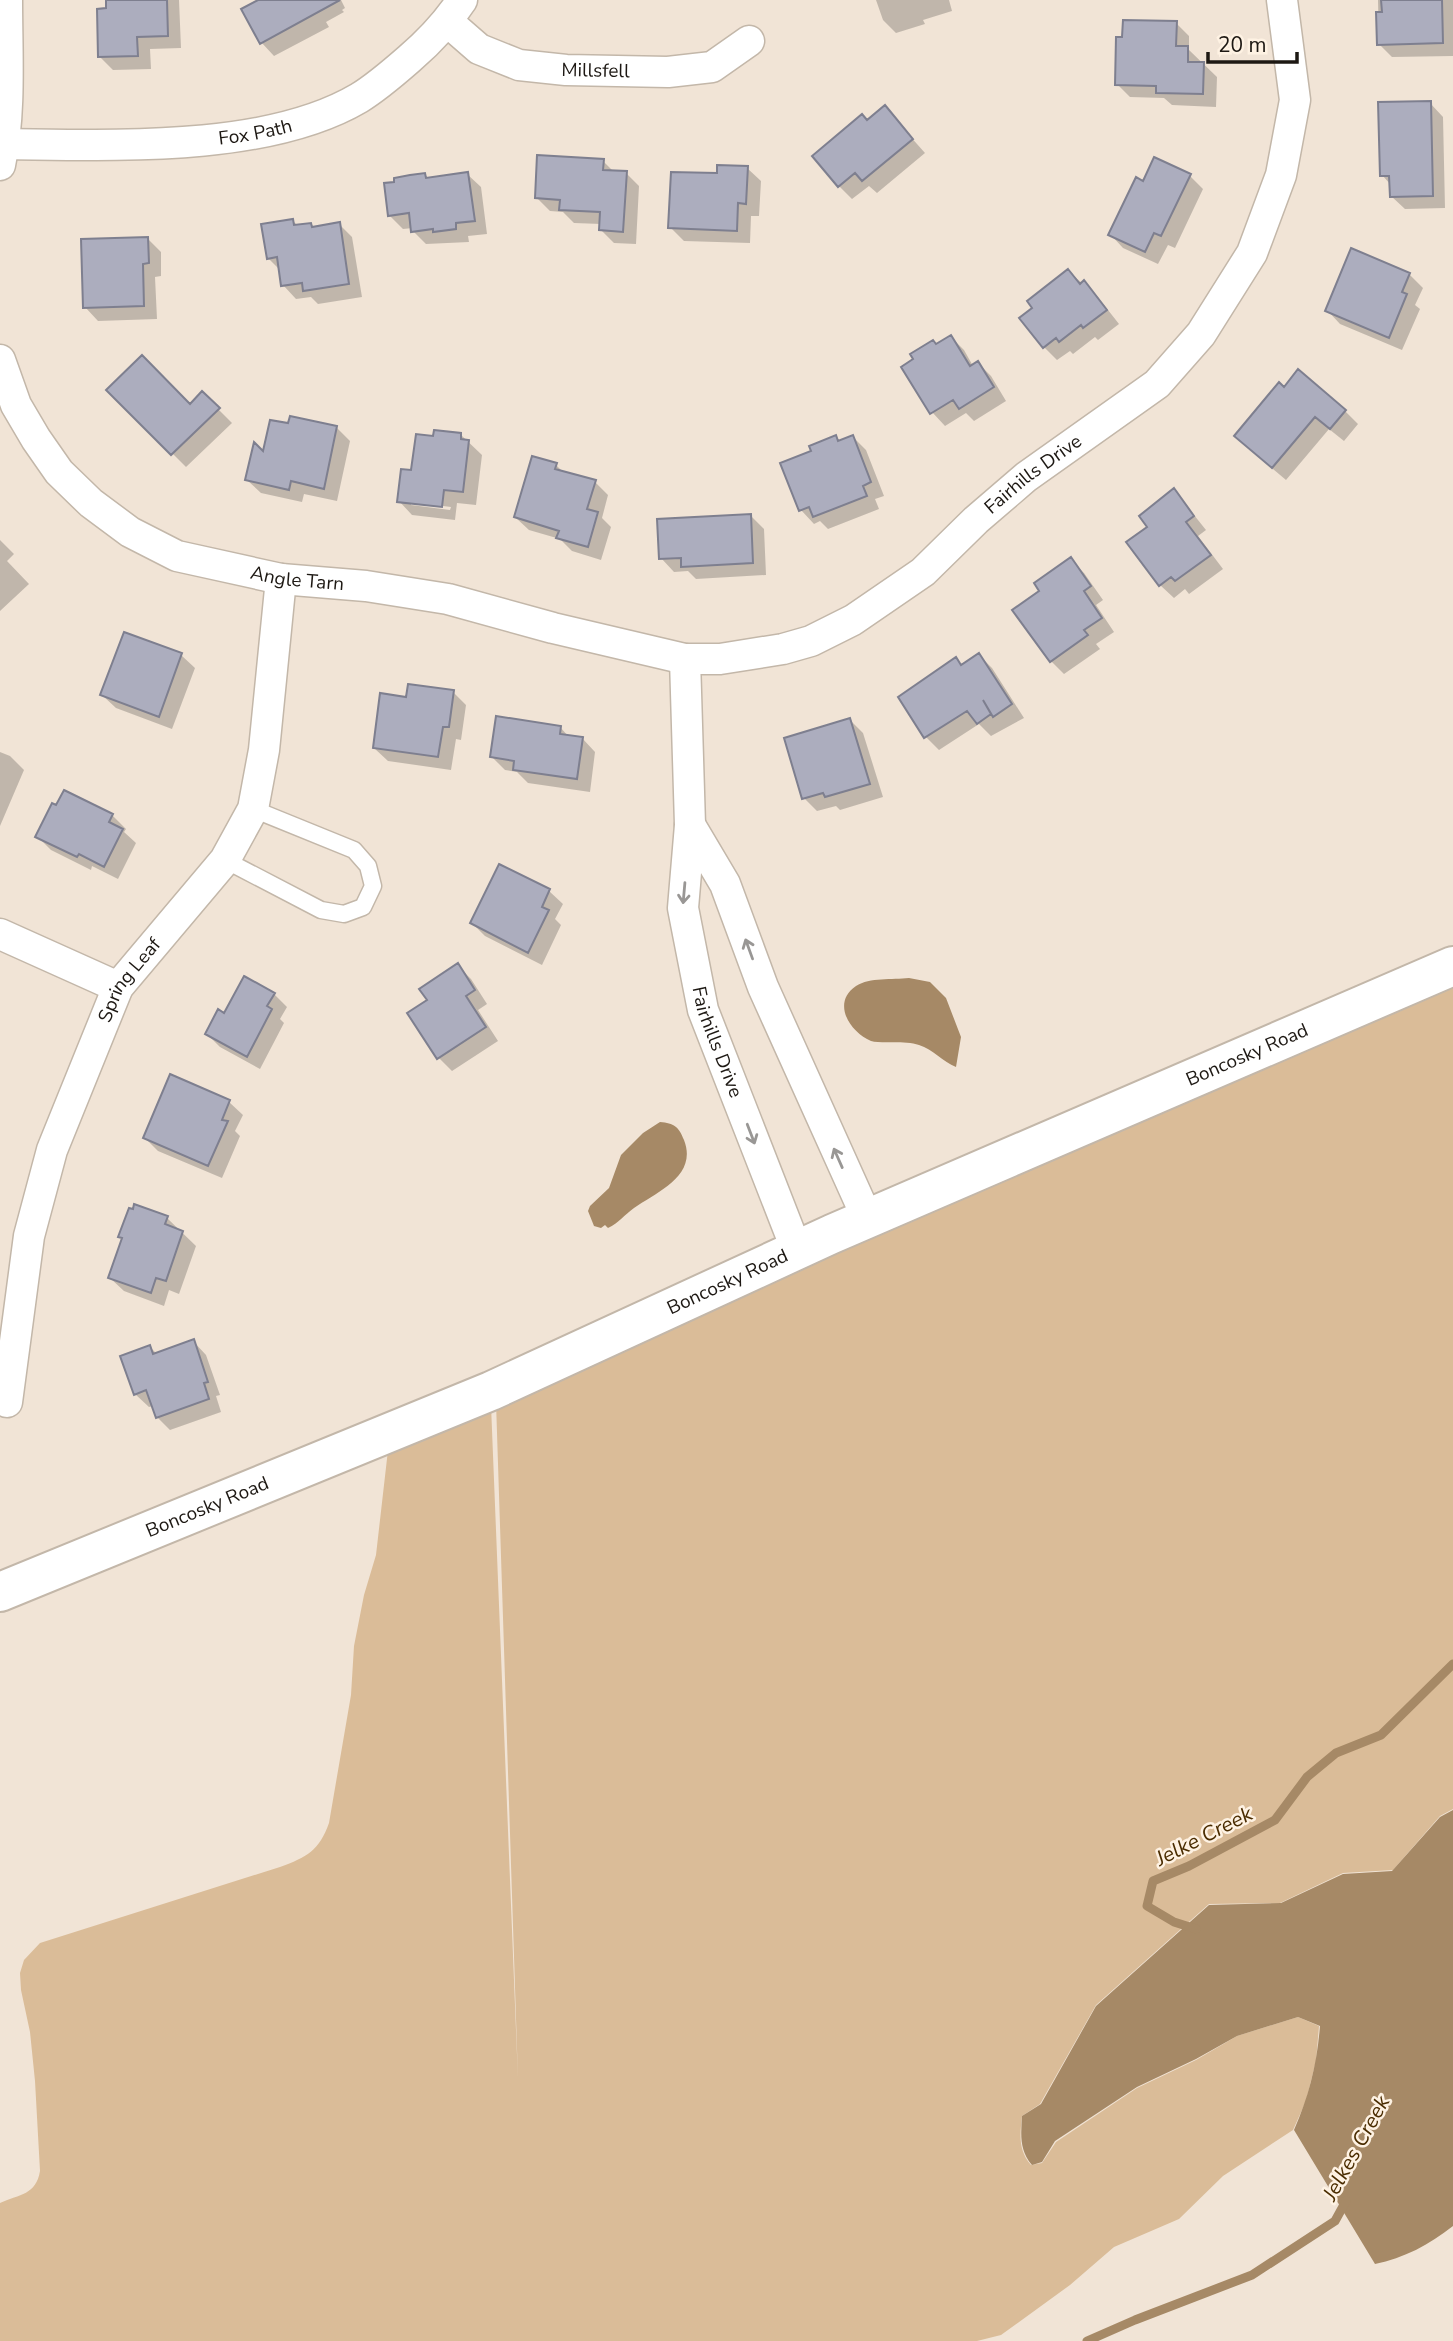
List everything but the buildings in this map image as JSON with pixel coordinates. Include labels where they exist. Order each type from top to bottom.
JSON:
[{"type":"street","points":[[2,154],[7,0]]},
{"type":"street","name":"Fairhills Drive","points":[[797,1251],[703,1010],[683,908],[690,825],[685,659],[720,659],[783,649],[811,641],[853,620],[923,572],[976,520],[1026,477],[1157,384],[1201,334],[1252,253],[1281,175],[1295,100],[1282,0]]},
{"type":"street","name":"Fox Path","points":[[2,154],[119,147],[255,133],[309,120],[358,99],[377,85],[419,50],[455,11]]},
{"type":"street","name":"Millsfell","points":[[455,11],[479,50],[519,65],[566,70],[668,72],[712,67],[749,41]]},
{"type":"street","name":"Angle Tarn","points":[[0,360],[16,405],[58,471],[91,503],[131,532],[177,556],[281,579],[366,586],[448,599],[553,628],[685,659]]},
{"type":"street","name":"Spring Leaf","points":[[7,1402],[31,1227],[52,1150],[118,987],[225,860],[253,809],[264,750],[281,579]]},
{"type":"street","name":"Fairhills Drive","points":[[690,825],[725,884],[763,987],[868,1220]]},
{"type":"street","points":[[0,934],[118,987]]},
{"type":"street","name":"Boncosky Road","points":[[0,1592],[491,1391],[797,1251],[1453,966]]},
{"type":"lane","points":[[225,860],[321,910],[344,914],[363,907],[373,886],[368,866],[354,850],[253,809]]},
{"type":"shaded area","points":[[1453,982],[1453,1809],[1440,1816],[1393,1870],[1343,1873],[1280,1903],[1209,1904],[1096,2005],[1040,2104],[1022,2116],[1021,2136],[1024,2154],[1031,2165],[1042,2163],[1056,2142],[1137,2088],[1196,2060],[1237,2036],[1298,2017],[1319,2026],[1316,2061],[1306,2101],[1293,2130],[1223,2176],[1179,2219],[1114,2247],[1070,2285],[1001,2335],[977,2341],[0,2341],[0,2203],[31,2189],[40,2171],[30,2032],[21,1990],[20,1973],[24,1960],[40,1943],[298,1860],[311,1852],[321,1840],[329,1823],[351,1695],[354,1646],[364,1595],[376,1555],[388,1450],[491,1405],[518,2080],[496,1402]]},
{"type":"water","points":[[909,978],[930,982],[946,998],[961,1037],[956,1067],[919,1045],[871,1041],[850,1024],[844,1008],[845,1000],[856,986],[874,980]]},
{"type":"water","points":[[660,1122],[675,1126],[684,1140],[687,1153],[680,1173],[673,1182],[612,1226],[594,1226],[588,1211],[609,1188],[621,1155],[643,1133]]},
{"type":"water","points":[[1453,1810],[1453,2226],[1416,2250],[1375,2264],[1294,2130],[1312,2080],[1320,2026],[1298,2017],[1237,2036],[1137,2087],[1055,2141],[1042,2162],[1032,2165],[1023,2148],[1022,2116],[1041,2104],[1096,2006],[1209,1905],[1281,1903],[1343,1874],[1392,1871],[1440,1817]]},
{"type":"waterway","name":"Jelke Creek","points":[[1196,1929],[1174,1922],[1147,1906],[1153,1881],[1189,1866],[1275,1820],[1307,1777],[1336,1753],[1381,1735],[1453,1664]]},
{"type":"waterway","name":"Jelkes Creek","points":[[1087,2341],[1252,2275],[1335,2221],[1346,2201]]}]
